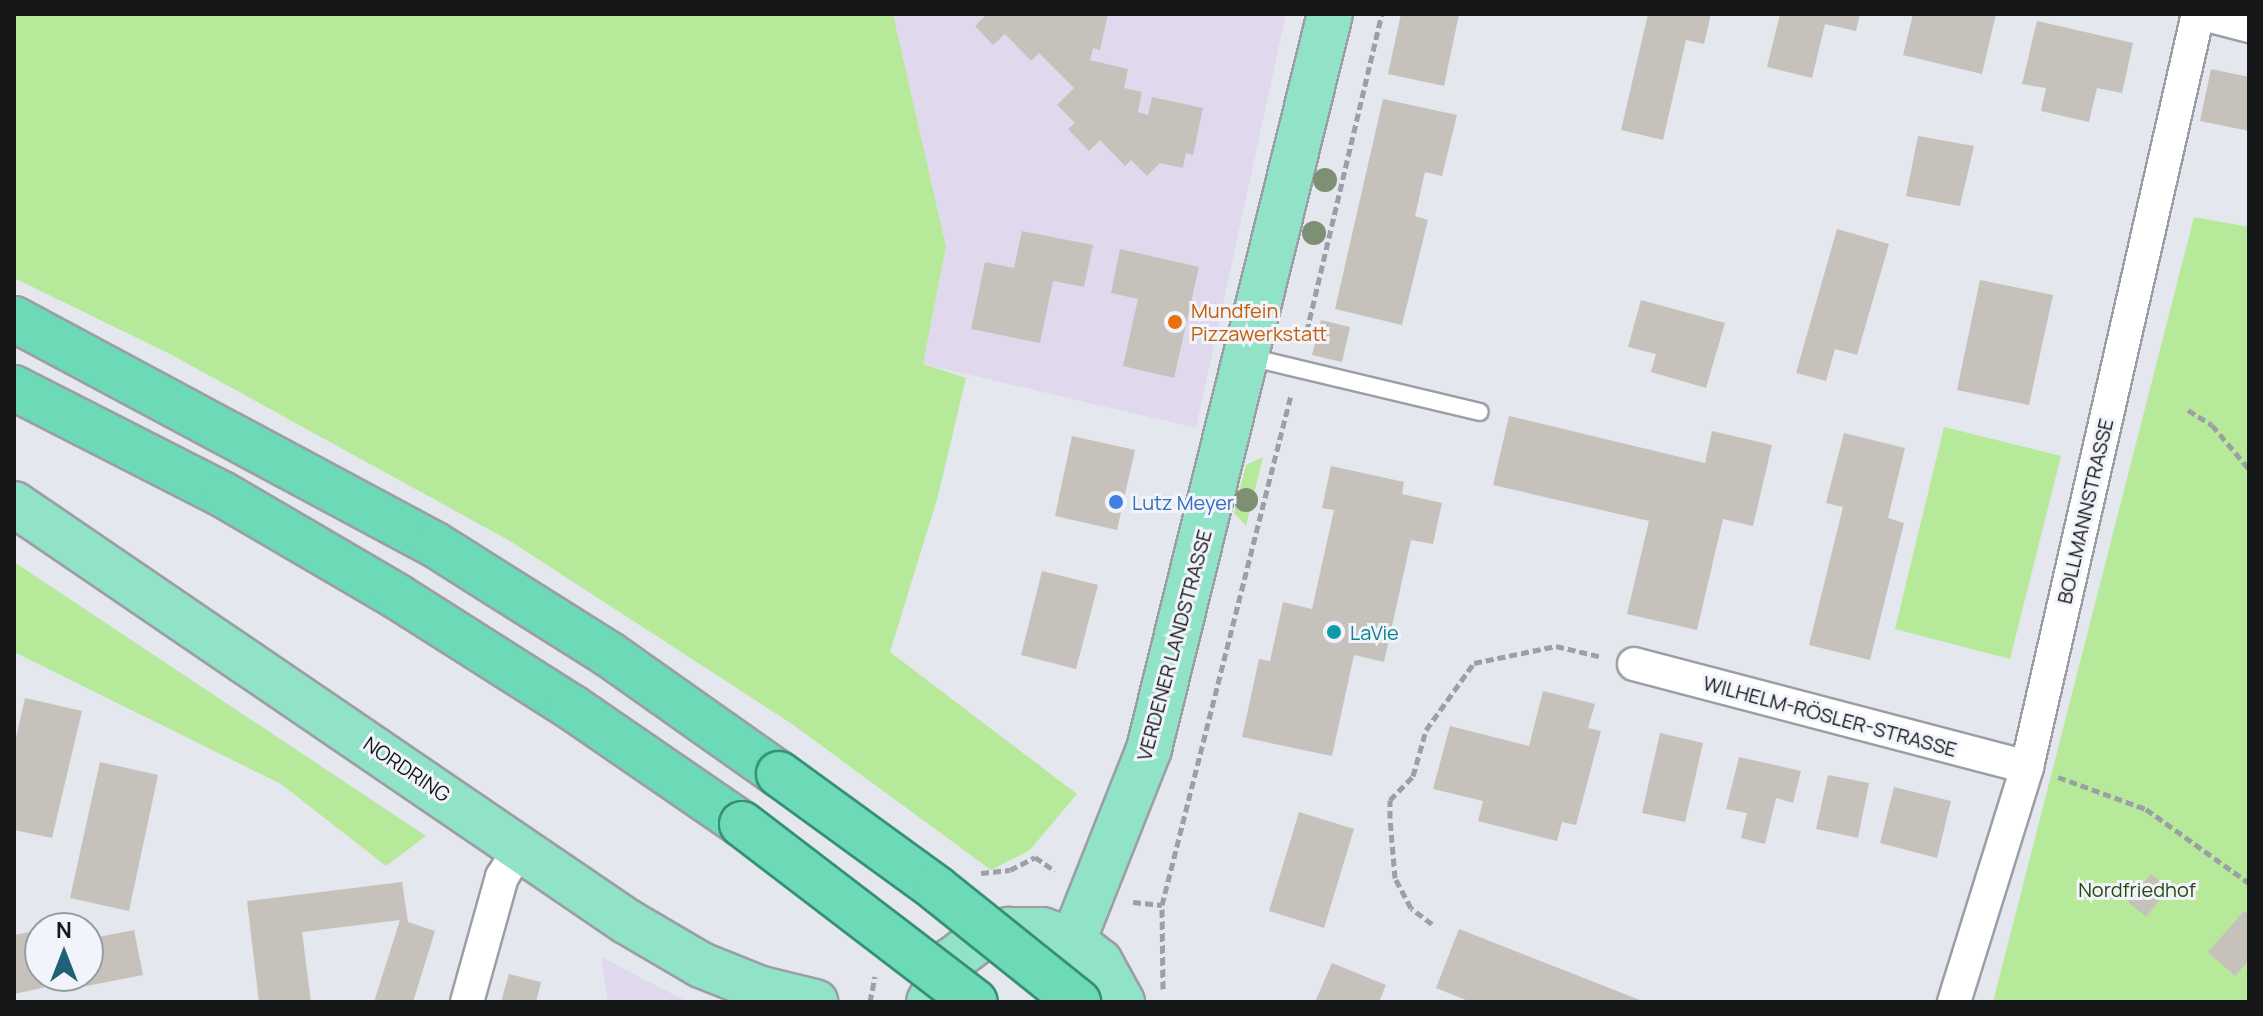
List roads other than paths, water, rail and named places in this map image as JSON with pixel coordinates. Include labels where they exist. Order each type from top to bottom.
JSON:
[{"type":"highway","points":[[14,319],[434,544],[610,655],[937,889],[1078,1002]]},
{"type":"highway","points":[[14,388],[222,494],[398,597],[573,708],[742,824],[975,1002]]},
{"type":"main road","name":"VERDENER LANDSTRASSE","points":[[1073,941],[1149,749],[1330,14]]},
{"type":"main road","name":"NORDRING","points":[[14,504],[626,921],[701,965],[761,989],[815,1002]]},
{"type":"main road","points":[[929,1002],[951,961],[978,941],[1009,930],[1042,930],[1073,941],[1100,962],[1122,1002]]},
{"type":"street","points":[[2200,14],[2249,26]]},
{"type":"street","name":"BOLLMANNSTRASSE","points":[[1954,1002],[2027,767],[2200,14]]},
{"type":"street","name":"WILHELM-RÖSLER-STRASSE","points":[[1634,664],[2027,767]]},
{"type":"street","points":[[467,1002],[502,877],[521,847]]},
{"type":"lane","points":[[1248,356],[1480,412]]},
{"type":"place","name":"Mundfein Pizzawerkstatt","points":[[1175,322]]},
{"type":"place","name":"Lutz Meyer","points":[[1116,502]]},
{"type":"place","name":"LaVie","points":[[1334,632]]},
{"type":"park label","name":"Nordfriedhof","points":[[2137,889]]}]
